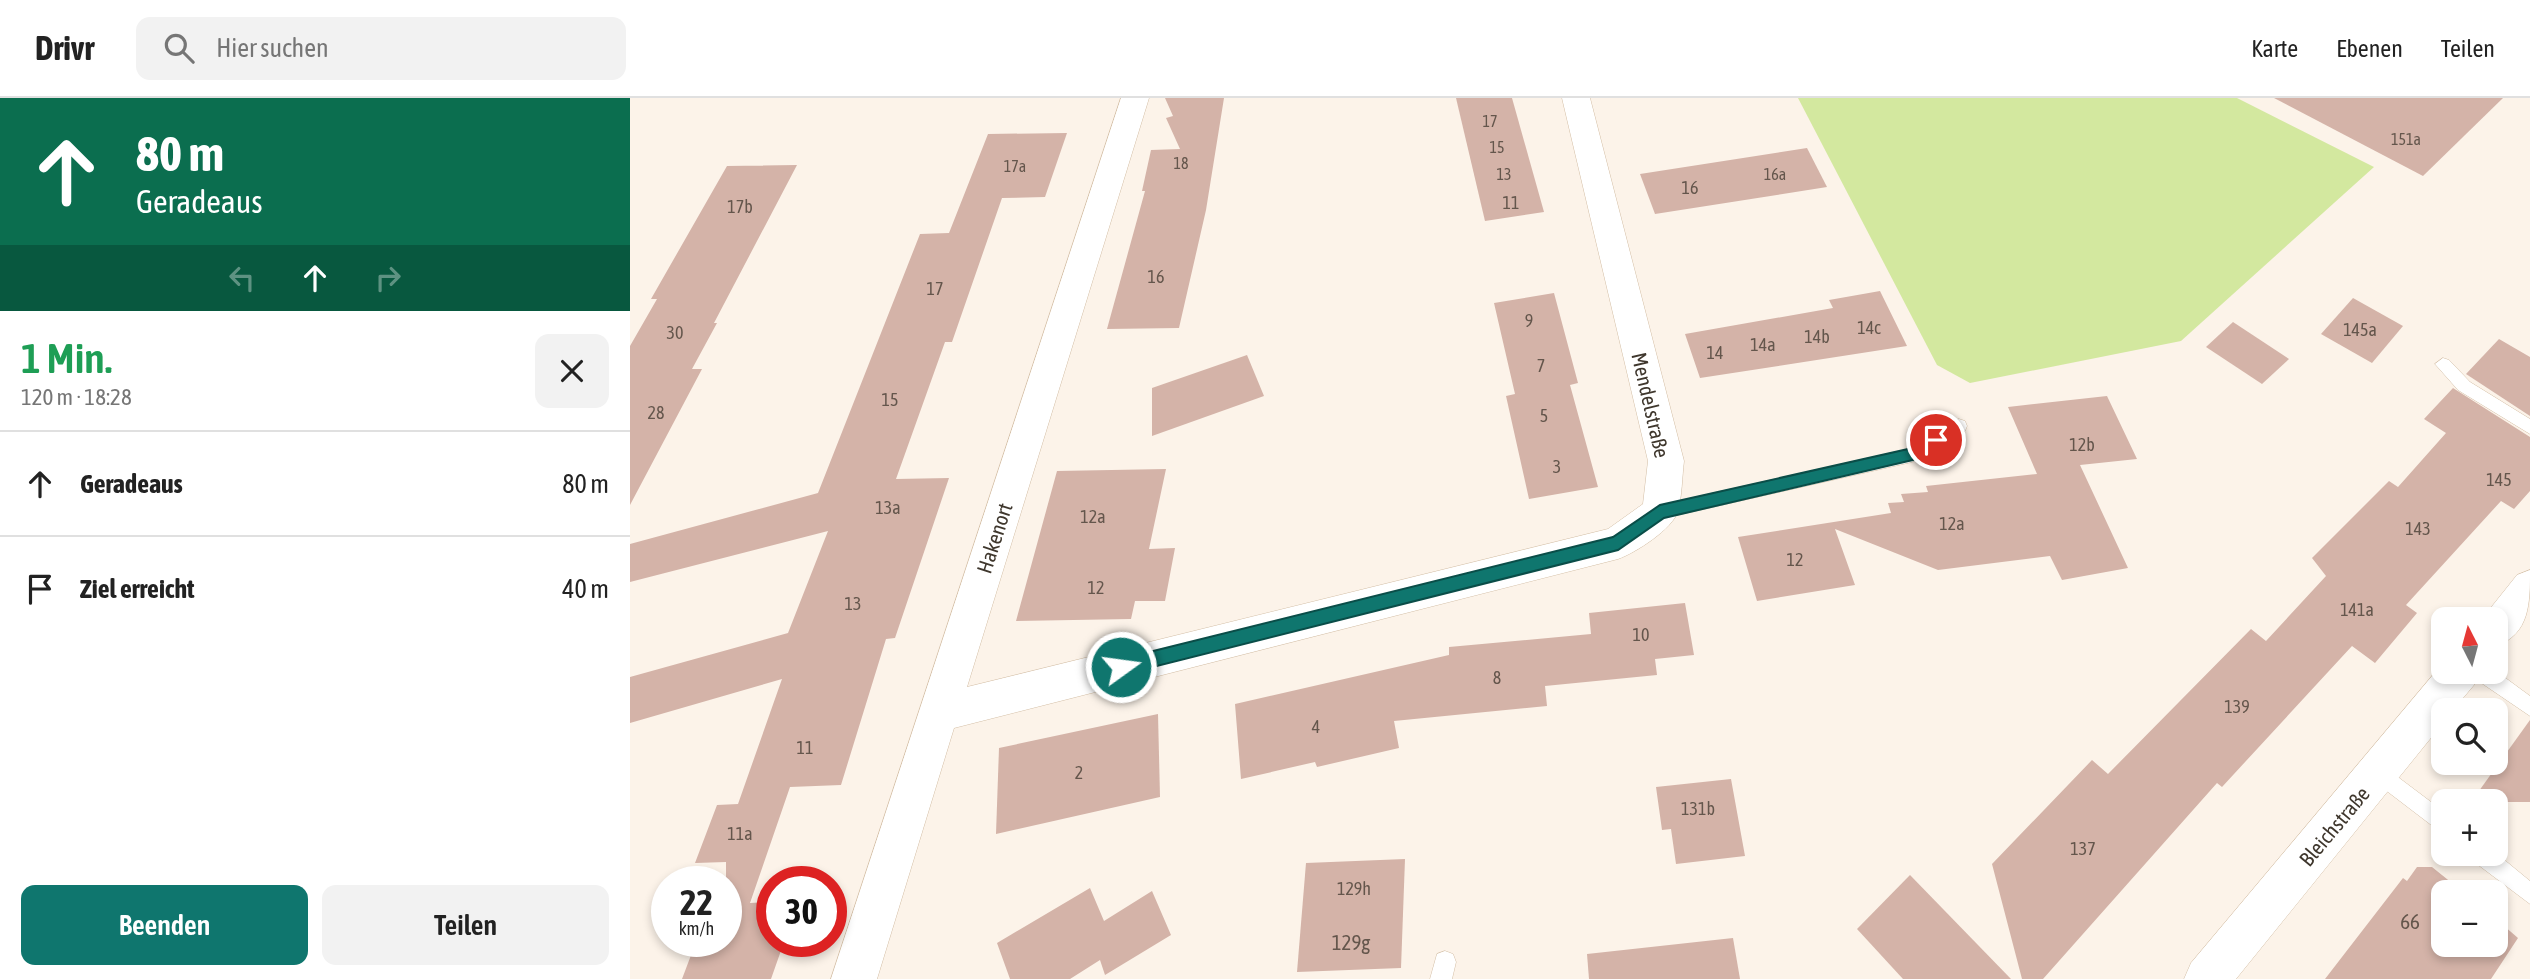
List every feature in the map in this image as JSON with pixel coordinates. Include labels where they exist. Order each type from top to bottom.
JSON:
[{"type":"street","name":"Hakenort","points":[[854,979],[1135,98]]},
{"type":"street","name":"Mendelstraße","points":[[1576,98],[1666,461],[1660,512]]},
{"type":"street","points":[[938,713],[1618,543],[1660,512]]},
{"type":"street","points":[[2508,614],[2530,587]]},
{"type":"street","name":"Bleichstraße","points":[[2217,975],[2450,684]]},
{"type":"lane","points":[[2443,364],[2465,386],[2530,427]]},
{"type":"lane","points":[[1660,512],[1912,455],[1959,426]]},
{"type":"lane","points":[[2497,684],[2530,707]]},
{"type":"lane","points":[[2378,772],[2431,814]]},
{"type":"lane","points":[[2495,866],[2530,894]]},
{"type":"green space","points":[[1798,98],[2237,98],[2374,167],[2181,341],[1970,383],[1937,365]]},
{"type":"building","points":[[1165,98],[1224,98],[1206,210],[1179,328],[1107,329],[1145,191],[1142,191],[1151,150],[1180,149],[1166,118],[1173,116]]},
{"type":"building","points":[[1456,98],[1512,98],[1544,212],[1485,221]]},
{"type":"building","points":[[2274,98],[2503,98],[2423,176]]},
{"type":"building","points":[[1067,133],[1045,197],[1002,198],[952,342],[945,342],[896,479],[949,478],[895,638],[886,639],[841,785],[790,787],[763,866],[756,866],[756,886],[750,903],[756,903],[756,957],[779,957],[771,979],[682,979],[690,957],[742,957],[742,866],[726,866],[726,862],[695,863],[717,805],[738,804],[782,679],[630,723],[630,677],[788,633],[828,531],[630,582],[630,544],[818,493],[920,234],[949,233],[988,134]]},
{"type":"building","points":[[1807,148],[1827,187],[1655,214],[1640,174]]},
{"type":"building","points":[[797,165],[714,323],[717,323],[692,369],[702,369],[630,505],[630,346],[657,299],[651,299],[727,166]]},
{"type":"building","points":[[1880,291],[1907,346],[1700,378],[1685,334],[1833,308],[1829,300]]},
{"type":"building","points":[[1554,293],[1578,383],[1570,385],[1598,487],[1529,499],[1506,396],[1515,394],[1494,303]]},
{"type":"building","points":[[2353,298],[2403,326],[2372,363],[2321,334]]},
{"type":"building","points":[[2233,322],[2289,359],[2262,384],[2206,347]]},
{"type":"building","points":[[2499,339],[2530,357],[2530,416],[2466,374]]},
{"type":"building","points":[[1247,355],[1264,396],[1152,436],[1152,388]]},
{"type":"building","points":[[2453,388],[2530,437],[2530,491],[2514,509],[2501,501],[2406,605],[2417,613],[2375,663],[2352,646],[2222,787],[2217,783],[2043,979],[2022,979],[1992,864],[2092,760],[2108,774],[2251,629],[2266,641],[2326,576],[2312,558],[2389,481],[2398,487],[2446,433],[2424,419]]},
{"type":"building","points":[[2107,396],[2137,459],[2080,465],[2128,568],[2062,580],[2050,556],[1938,570],[1835,529],[1855,585],[1757,601],[1738,537],[1891,513],[1888,503],[1904,502],[1901,494],[1928,492],[1926,486],[2037,474],[2008,407]]},
{"type":"building","points":[[1166,469],[1149,549],[1175,548],[1165,601],[1135,601],[1131,619],[1016,621],[1057,471]]},
{"type":"building","points":[[1685,603],[1694,655],[1655,659],[1657,675],[1545,686],[1547,706],[1394,721],[1399,748],[1317,767],[1315,762],[1241,779],[1235,704],[1449,655],[1449,647],[1591,634],[1589,613]]},
{"type":"building","points":[[1158,714],[1160,797],[996,834],[999,748]]},
{"type":"building","points":[[2530,720],[2530,802],[2508,802],[2508,789],[2480,789],[2490,775],[2508,775],[2508,751]]},
{"type":"building","points":[[1731,779],[1745,856],[1676,864],[1671,829],[1662,830],[1656,787]]},
{"type":"building","points":[[1405,859],[1401,968],[1297,972],[1306,863]]},
{"type":"building","points":[[2417,867],[2432,867],[2448,880],[2431,880],[2431,957],[2505,957],[2491,979],[2325,979],[2403,878],[2407,881]]},
{"type":"building","points":[[1910,875],[2011,979],[1903,979],[1857,929]]},
{"type":"building","points":[[1090,888],[1104,921],[1152,891],[1171,935],[1105,975],[1100,960],[1070,979],[1010,979],[997,943]]},
{"type":"building","points":[[2508,929],[2518,938],[2508,953]]},
{"type":"building","points":[[1733,938],[1740,979],[1589,979],[1587,954]]},
{"type":"route","points":[[1121,667],[1618,543],[1660,512],[1912,455],[1936,440]]}]
